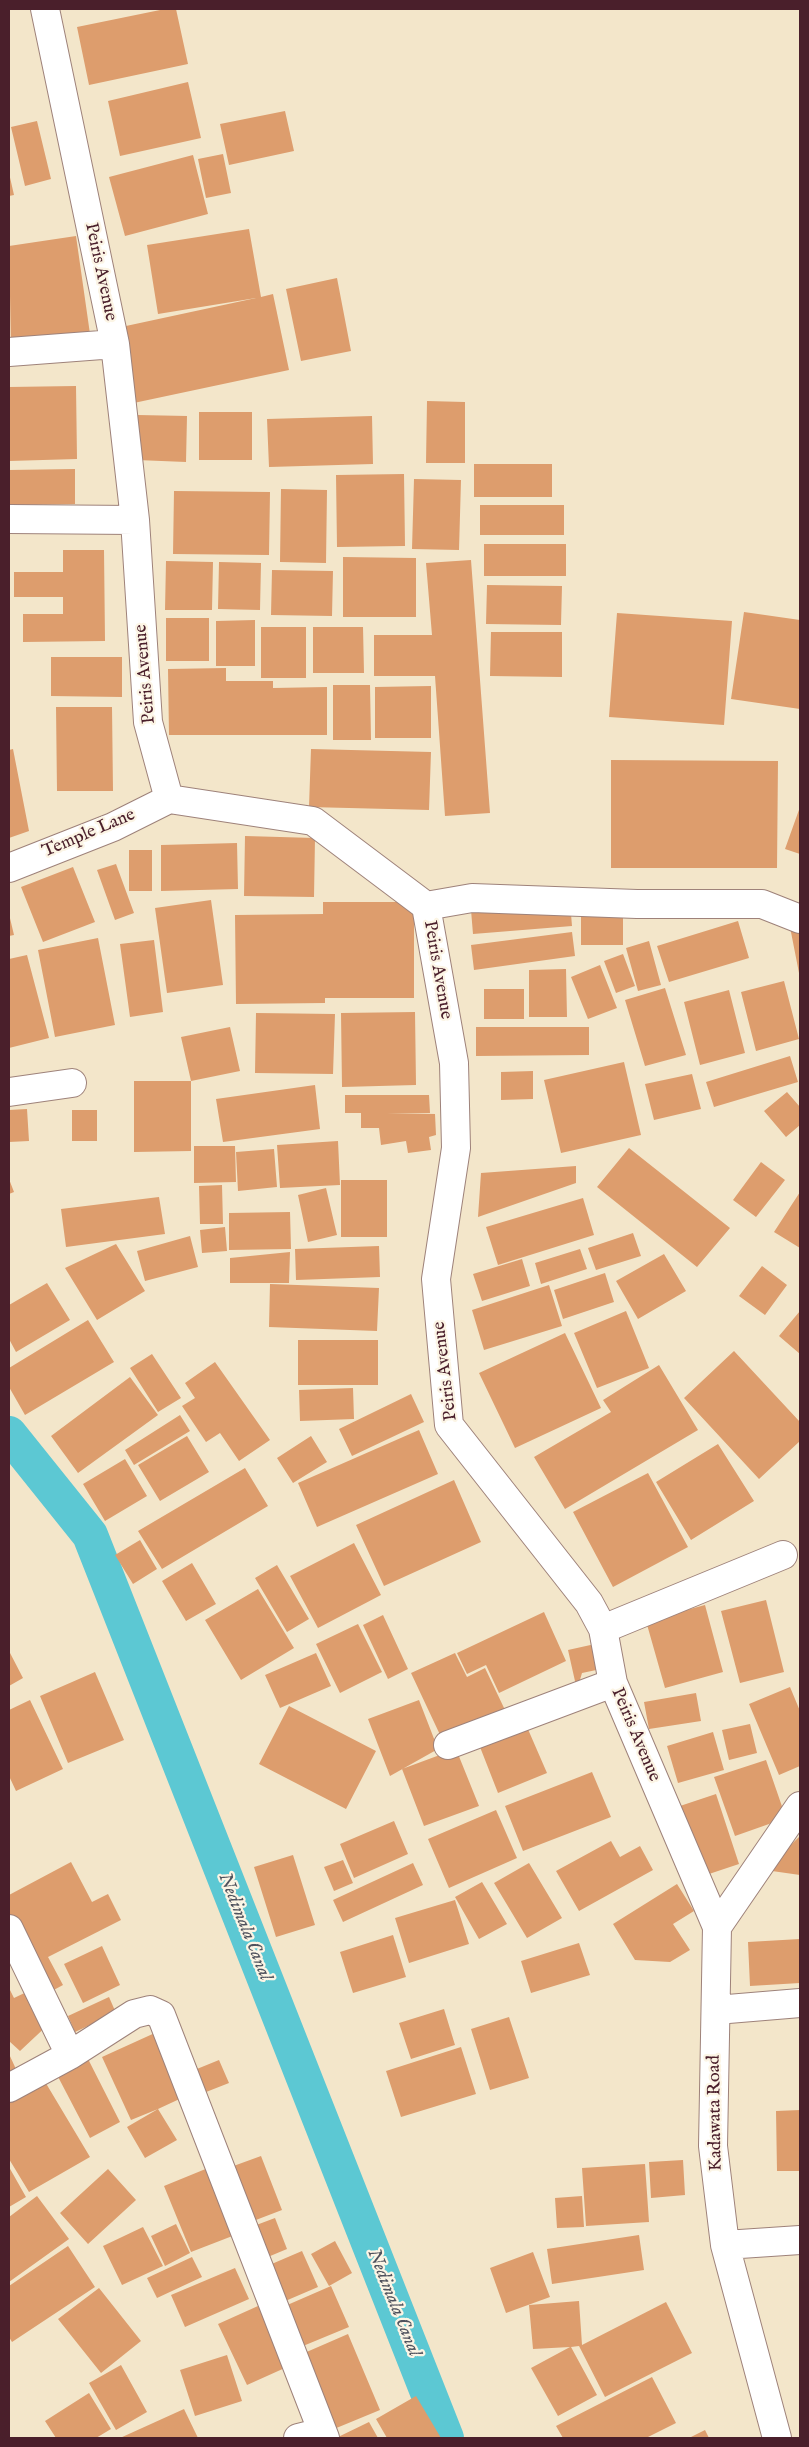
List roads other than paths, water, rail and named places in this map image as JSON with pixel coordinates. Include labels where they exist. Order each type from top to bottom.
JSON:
[{"type":"street","name":"Peiris Avenue","points":[[45,9],[115,344],[135,520],[148,722],[169,799],[313,821],[426,906],[454,1063],[456,1148],[436,1279],[450,1424],[589,1602],[603,1629],[613,1683],[717,1927]]},
{"type":"street","points":[[9,352],[115,344]]},
{"type":"street","points":[[9,519],[135,520]]},
{"type":"street","name":"Temple Lane","points":[[9,868],[113,827],[169,799]]},
{"type":"street","points":[[426,906],[472,898],[637,904],[762,904],[800,919]]},
{"type":"street","points":[[9,1092],[72,1083]]},
{"type":"street","points":[[603,1629],[783,1555]]},
{"type":"street","points":[[448,1745],[613,1683]]},
{"type":"street","points":[[717,1927],[800,1806]]},
{"type":"street","name":"Kadawata Road","points":[[717,1927],[713,2146],[725,2245],[777,2438]]},
{"type":"street","points":[[9,1929],[70,2055]]},
{"type":"street","points":[[716,2010],[800,2003]]},
{"type":"street","points":[[9,2088],[70,2055],[134,2014],[150,2010],[161,2015],[315,2436]]},
{"type":"street","points":[[725,2245],[800,2240]]},
{"type":"waterway","name":"Nedimala Canal","points":[[9,1434],[90,1535],[446,2438]]}]
